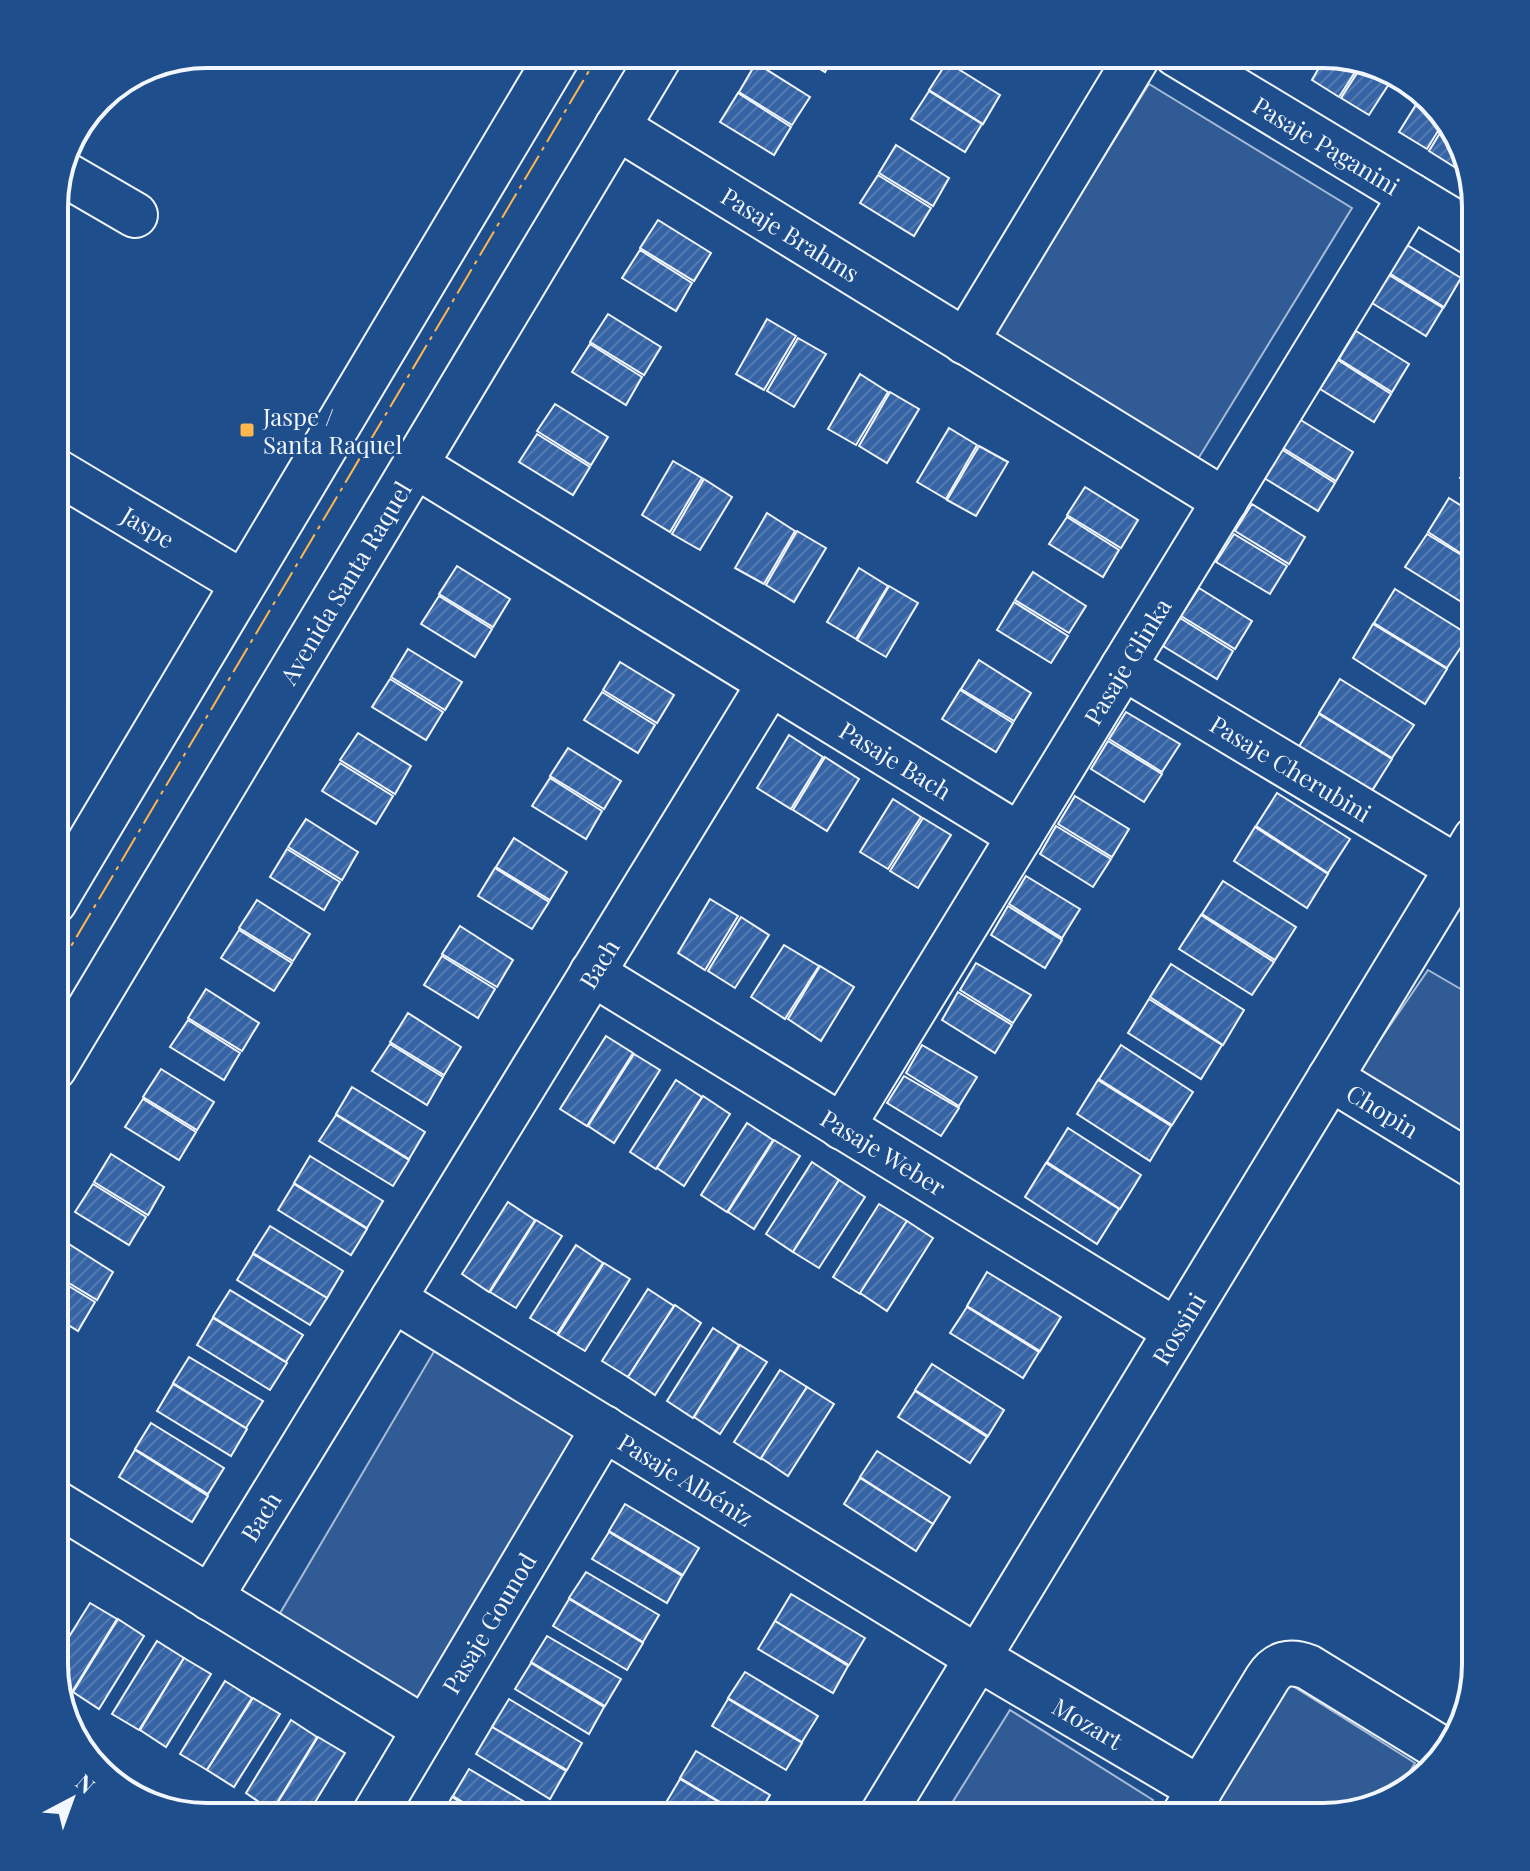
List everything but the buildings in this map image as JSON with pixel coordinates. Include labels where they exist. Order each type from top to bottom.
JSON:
[{"type":"street","points":[[68,878],[551,68]]},
{"type":"street","name":"Avenida Santa Raquel","points":[[68,1045],[653,68]]},
{"type":"street","points":[[965,342],[1131,68]]},
{"type":"street","name":"Pasaje Paganini","points":[[1199,68],[1462,227]]},
{"type":"street","name":"Pasaje Brahms","points":[[617,127],[1225,501]]},
{"type":"street","points":[[72,178],[135,215]]},
{"type":"street","name":"Pasaje Glinka","points":[[842,1127],[1411,196]]},
{"type":"street","points":[[415,465],[770,683]]},
{"type":"street","name":"Jaspe","points":[[68,478],[243,583]]},
{"type":"street","name":"Pasaje Cherubini","points":[[1123,667],[1462,850]]},
{"type":"street","name":"Pasaje Bach","points":[[770,683],[1020,836]]},
{"type":"street","name":"Bach","points":[[210,1598],[770,683]]},
{"type":"street","name":"Rossini","points":[[890,1803],[1462,861]]},
{"type":"street","name":"Pasaje Weber","points":[[592,973],[1176,1331]]},
{"type":"street","name":"Chopin","points":[[1330,1078],[1462,1158]]},
{"type":"street","name":"Pasaje Albéniz","points":[[393,1299],[978,1658]]},
{"type":"street","name":"Pasaje Gounod","points":[[381,1803],[604,1428]]},
{"type":"street","points":[[68,1511],[425,1729]]},
{"type":"street","name":"Mozart","points":[[978,1658],[1192,1803],[1267,1679],[1273,1670],[1284,1664],[1296,1663],[1308,1667],[1435,1745]]},
{"type":"shaded area","points":[[1149,84],[1352,208],[1195,464],[991,339]]},
{"type":"shaded area","points":[[1428,970],[1462,990],[1462,1142],[1354,1078]]},
{"type":"shaded area","points":[[439,1343],[579,1426],[419,1699],[279,1615]]},
{"type":"shaded area","points":[[1288,1683],[1415,1763],[1400,1780],[1367,1796],[1350,1800],[1217,1803]]},
{"type":"shaded area","points":[[1010,1710],[1153,1800],[1151,1803],[952,1803]]},
{"type":"power","points":[[68,951],[591,68]]},
{"type":"place","name":"Jaspe / Santa Raquel","points":[[247,430]]}]
